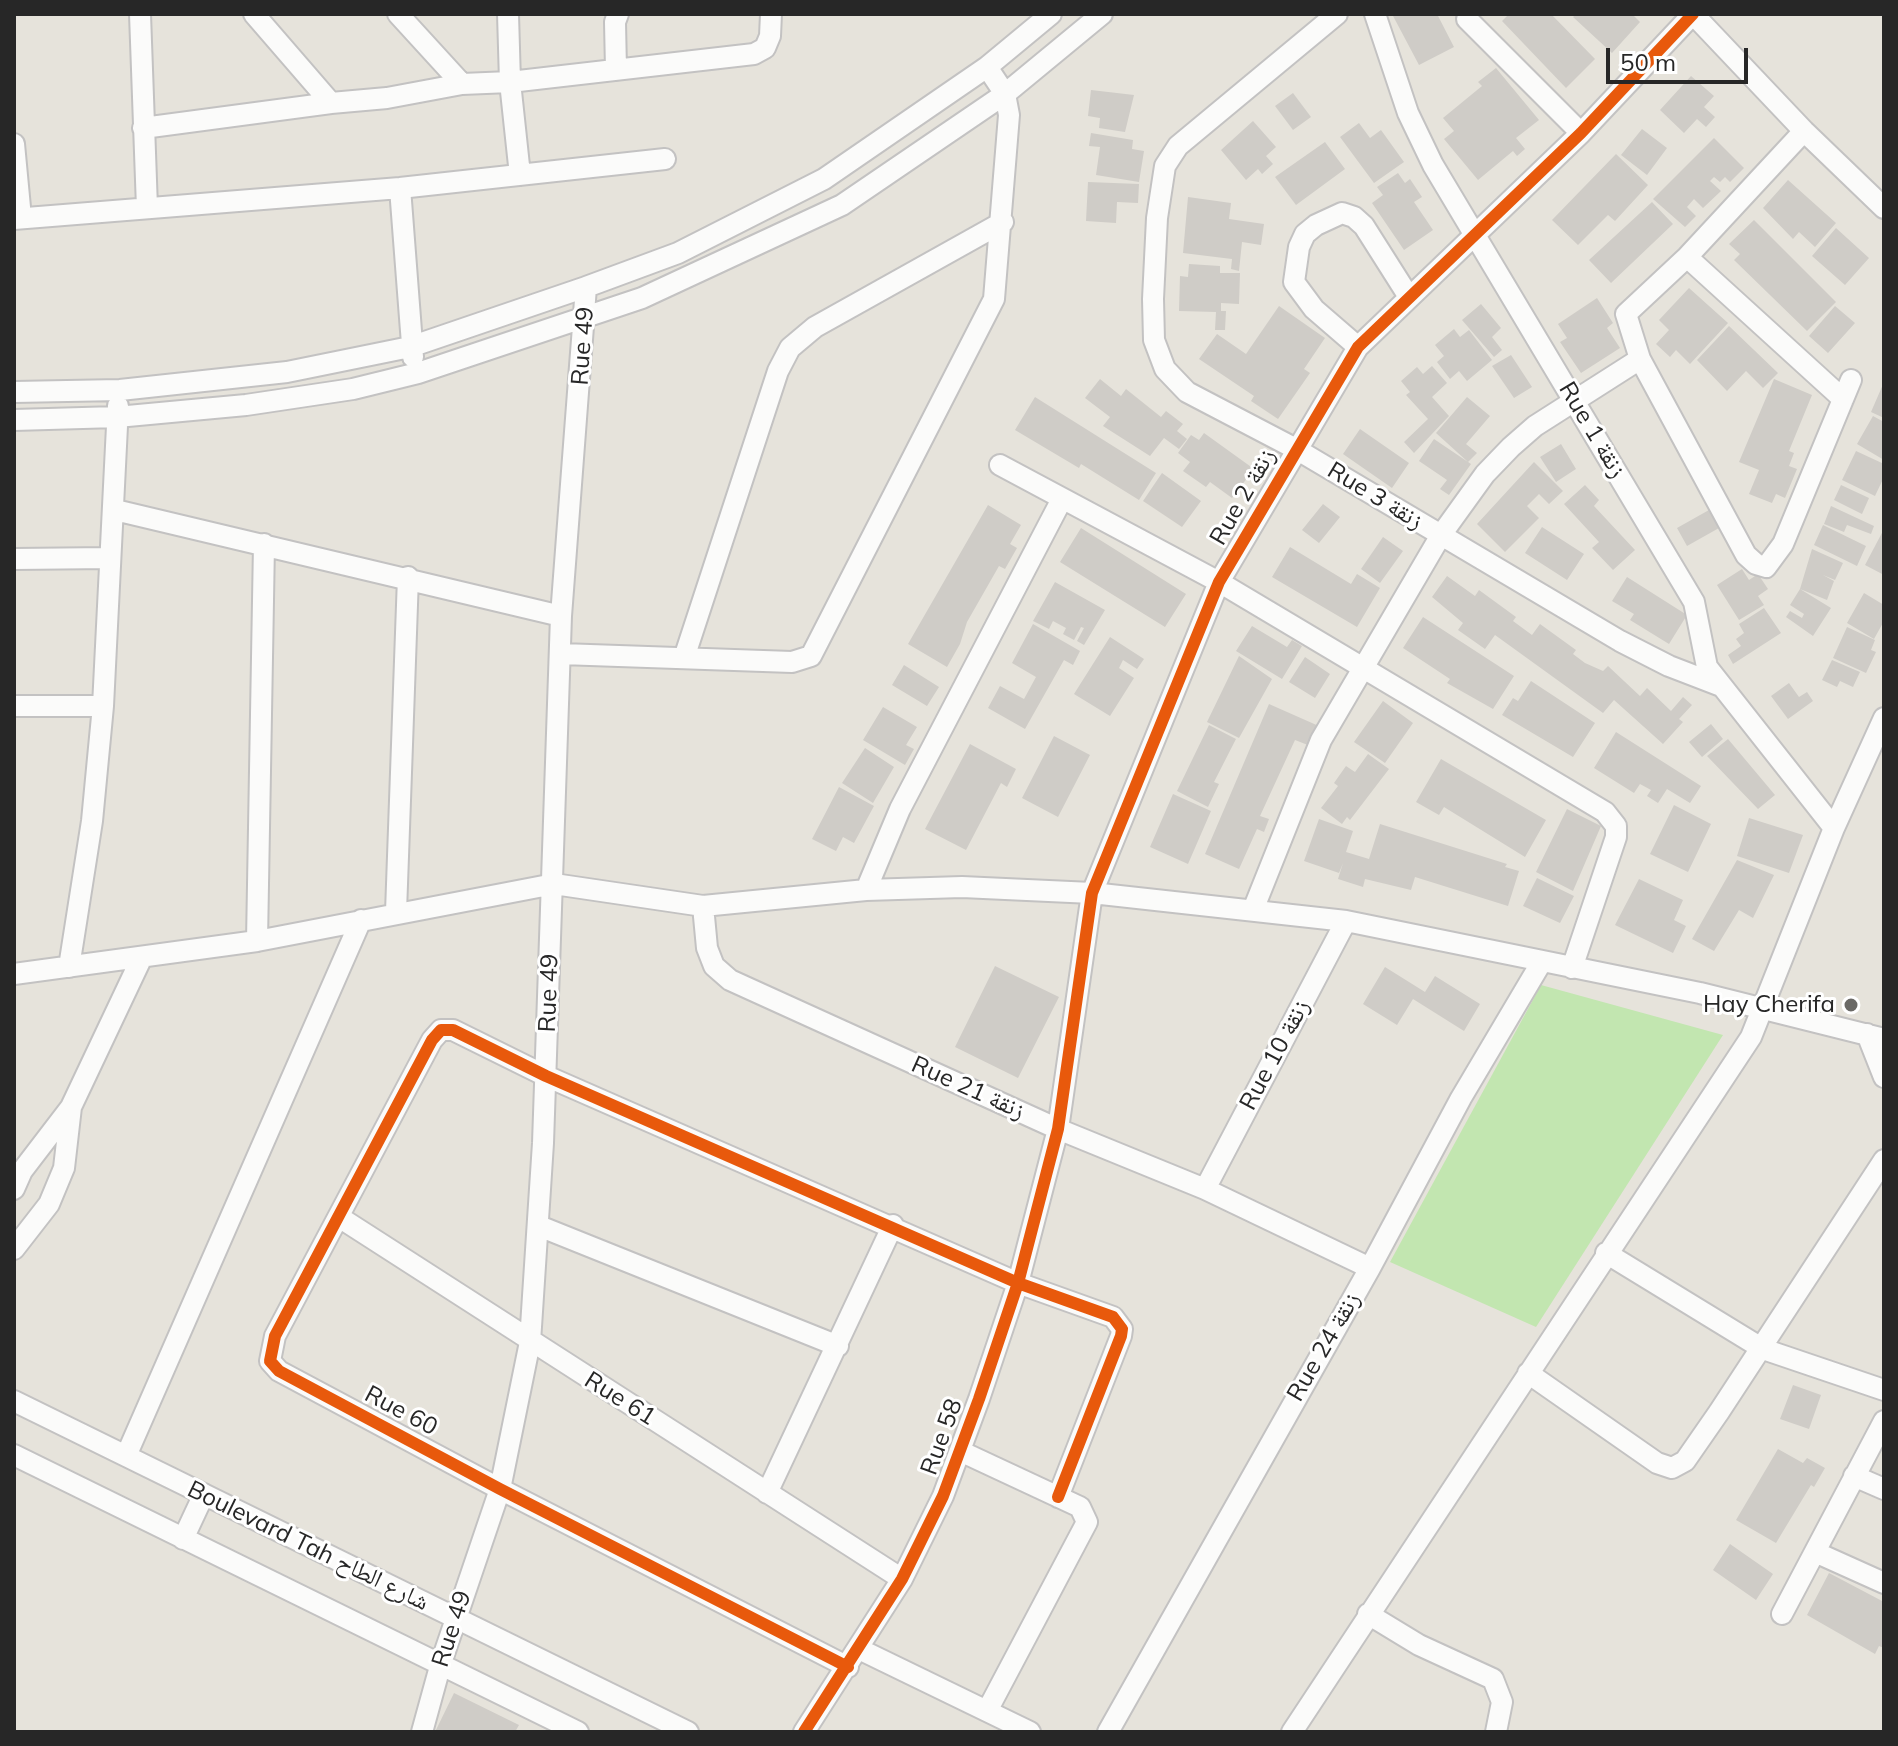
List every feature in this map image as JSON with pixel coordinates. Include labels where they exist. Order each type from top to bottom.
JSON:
[{"type":"street","points":[[140,14],[147,208]]},
{"type":"street","points":[[254,14],[331,103]]},
{"type":"street","points":[[398,14],[462,84]]},
{"type":"street","points":[[508,14],[510,82],[520,175]]},
{"type":"street","points":[[616,70],[615,22],[618,14]]},
{"type":"street","points":[[143,128],[387,98],[462,84],[510,82],[754,54],[765,48],[770,36],[771,14]]},
{"type":"street","points":[[14,392],[120,390],[287,372],[410,347],[586,287],[678,253],[824,179],[987,67],[1051,14]]},
{"type":"street","points":[[1059,14],[1077,35]]},
{"type":"street","points":[[14,420],[117,417],[246,405],[353,389],[418,373],[642,298],[842,205],[1005,94],[1102,14]]},
{"type":"street","name":"Rue 3 زنقة","points":[[1337,14],[1178,146],[1161,177],[1154,340],[1165,369],[1187,392],[1296,449],[1644,654],[1721,686]]},
{"type":"street","name":"Rue 1 زنقة","points":[[1375,14],[1397,86],[1419,139],[1694,602],[1703,656],[1721,686],[1834,828]]},
{"type":"street","points":[[1693,14],[1804,131],[1884,208]]},
{"type":"street","name":"Rue 2 زنقة","points":[[1058,1129],[1092,893],[1219,582],[1358,347],[1476,238],[1693,14]]},
{"type":"street","points":[[1467,19],[1581,133]]},
{"type":"street","points":[[561,654],[792,662],[811,656],[984,323],[999,278],[1009,115],[1005,94],[987,67]]},
{"type":"street","points":[[1687,257],[1847,389],[1783,544],[1766,567],[1756,564],[1746,555],[1640,359],[1626,314],[1687,257],[1804,131]]},
{"type":"street","points":[[14,144],[17,218],[400,188],[665,159]]},
{"type":"street","points":[[400,188],[410,347],[418,373]]},
{"type":"street","points":[[1358,347],[1314,309],[1294,282],[1299,247],[1305,234],[1342,213],[1354,217],[1364,226],[1409,297]]},
{"type":"street","points":[[684,658],[778,371],[790,348],[815,327],[1003,222]]},
{"type":"street","name":"Rue 49","points":[[422,1732],[441,1663],[500,1489],[530,1342],[546,1076],[561,616],[586,287]]},
{"type":"street","points":[[1253,910],[1321,740],[1441,535],[1485,474],[1511,447],[1640,359]]},
{"type":"street","points":[[69,967],[92,821],[103,706],[120,390]]},
{"type":"street","points":[[1000,465],[1219,582],[1605,812],[1616,826],[1616,837],[1572,968]]},
{"type":"street","points":[[866,890],[900,809],[1062,499]]},
{"type":"street","points":[[115,510],[408,577],[561,616]]},
{"type":"street","points":[[257,941],[264,544]]},
{"type":"street","points":[[14,559],[110,558]]},
{"type":"street","points":[[396,912],[408,577]]},
{"type":"street","points":[[14,706],[103,706]]},
{"type":"street","points":[[1292,1732],[1751,1037],[1834,828],[1884,718]]},
{"type":"street","points":[[14,974],[257,941],[554,884],[703,906],[866,890],[962,887],[1092,893],[1346,921],[1762,1009],[1876,1037],[1884,1077]]},
{"type":"street","name":"Rue 21 زنقة","points":[[703,906],[707,948],[714,966],[730,980],[1058,1129],[1205,1189],[1370,1268]]},
{"type":"street","points":[[126,1456],[361,920]]},
{"type":"street","name":"Rue 10 زنقة","points":[[1205,1189],[1346,921]]},
{"type":"street","points":[[14,1189],[22,1171],[71,1107],[142,957]]},
{"type":"street","name":"Rue 24 زنقة","points":[[1108,1732],[1370,1268],[1461,1098],[1541,963]]},
{"type":"street","name":"Rue 60","points":[[546,1076],[453,1030],[441,1030],[432,1040],[275,1336],[270,1361],[279,1371],[500,1489],[853,1658],[987,1711],[1030,1732]]},
{"type":"street","points":[[546,1076],[893,1225],[1018,1283],[1113,1317],[1122,1329],[1058,1497]]},
{"type":"street","points":[[14,1249],[49,1204],[64,1168],[71,1107]]},
{"type":"street","name":"Rue 58","points":[[804,1732],[902,1579],[943,1496],[1018,1283],[1058,1129]]},
{"type":"street","points":[[1528,1373],[1657,1463],[1672,1468],[1685,1461],[1763,1349],[1884,1160]]},
{"type":"street","name":"Rue 61","points":[[339,1217],[902,1579]]},
{"type":"street","points":[[767,1493],[893,1225]]},
{"type":"street","points":[[539,1226],[838,1346]]},
{"type":"street","points":[[1606,1253],[1763,1349],[1884,1390]]},
{"type":"street","name":"Boulevard Tah شارع الطاح","points":[[14,1401],[688,1732]]},
{"type":"street","points":[[1782,1614],[1884,1421]]},
{"type":"street","points":[[960,1451],[1084,1511],[1086,1528],[987,1711]]},
{"type":"street","name":"Boulevard Tah شارع الطاح","points":[[14,1455],[578,1732]]},
{"type":"street","points":[[1854,1476],[1884,1489]]},
{"type":"street","points":[[183,1539],[204,1494]]},
{"type":"street","points":[[1815,1552],[1884,1583]]},
{"type":"street","points":[[1368,1614],[1419,1645],[1493,1679],[1502,1702],[1496,1732]]},
{"type":"green space","points":[[1541,985],[1723,1035],[1536,1327],[1390,1262]]},
{"type":"building","points":[[1392,14],[1437,14],[1454,47],[1419,65]]},
{"type":"building","points":[[1509,14],[1551,14],[1595,59],[1566,88],[1502,21]]},
{"type":"building","points":[[1576,14],[1632,14],[1640,22],[1612,53],[1573,17]]},
{"type":"building","points":[[1496,68],[1539,120],[1516,138],[1525,149],[1517,156],[1513,151],[1478,180],[1444,139],[1454,131],[1443,118],[1482,86],[1478,82]]},
{"type":"building","points":[[1691,76],[1714,96],[1704,107],[1715,117],[1706,127],[1697,119],[1684,133],[1660,110]]},
{"type":"building","points":[[1091,90],[1134,95],[1125,132],[1099,128],[1100,118],[1088,116]]},
{"type":"building","points":[[1293,93],[1311,117],[1293,130],[1275,106]]},
{"type":"building","points":[[1253,121],[1276,147],[1266,156],[1273,164],[1262,174],[1258,169],[1246,180],[1221,150]]},
{"type":"building","points":[[1359,123],[1370,138],[1381,130],[1404,162],[1374,183],[1340,137]]},
{"type":"building","points":[[1642,129],[1667,148],[1647,175],[1621,155]]},
{"type":"building","points":[[1091,133],[1133,140],[1132,149],[1144,151],[1139,182],[1096,175],[1100,147],[1089,146]]},
{"type":"building","points":[[1714,138],[1744,168],[1730,182],[1725,177],[1720,182],[1714,177],[1710,181],[1721,191],[1703,208],[1694,199],[1687,207],[1696,216],[1685,227],[1653,199]]},
{"type":"building","points":[[1325,142],[1345,169],[1296,205],[1275,177]]},
{"type":"building","points":[[1616,154],[1648,185],[1615,221],[1608,215],[1578,245],[1552,220]]},
{"type":"building","points":[[1398,173],[1405,183],[1410,179],[1422,197],[1414,202],[1433,230],[1404,250],[1372,203],[1383,195],[1377,187]]},
{"type":"building","points":[[1788,180],[1836,223],[1815,247],[1799,232],[1793,239],[1763,208]]},
{"type":"building","points":[[1088,182],[1139,184],[1138,203],[1117,202],[1116,223],[1086,221]]},
{"type":"building","points":[[1188,197],[1231,203],[1229,219],[1264,224],[1261,245],[1242,242],[1239,271],[1231,269],[1232,259],[1183,253]]},
{"type":"building","points":[[1652,202],[1673,224],[1611,283],[1589,260]]},
{"type":"building","points":[[1754,220],[1836,302],[1807,331],[1734,260],[1740,254],[1729,244]]},
{"type":"building","points":[[1836,228],[1869,258],[1845,285],[1812,256]]},
{"type":"building","points":[[1189,264],[1220,266],[1220,273],[1240,273],[1239,304],[1221,303],[1221,311],[1226,311],[1225,330],[1215,330],[1216,312],[1179,311],[1180,276],[1188,277]]},
{"type":"building","points":[[1689,288],[1728,323],[1690,364],[1676,350],[1670,357],[1656,344],[1669,330],[1659,320]]},
{"type":"building","points":[[1597,298],[1613,323],[1607,328],[1620,348],[1581,373],[1560,342],[1567,338],[1558,324]]},
{"type":"building","points":[[1481,304],[1501,328],[1492,337],[1502,350],[1494,357],[1462,320]]},
{"type":"building","points":[[1279,306],[1325,338],[1304,369],[1310,373],[1278,419],[1251,401],[1254,396],[1199,359],[1217,334],[1246,354]]},
{"type":"building","points":[[1835,306],[1855,323],[1828,353],[1809,336]]},
{"type":"building","points":[[1729,326],[1778,373],[1763,388],[1746,371],[1727,391],[1697,360]]},
{"type":"building","points":[[1454,329],[1460,337],[1469,330],[1492,360],[1467,381],[1459,371],[1450,379],[1437,362],[1444,356],[1435,345]]},
{"type":"building","points":[[1511,355],[1532,387],[1514,398],[1492,366]]},
{"type":"building","points":[[1432,366],[1447,383],[1432,397],[1449,416],[1414,453],[1404,442],[1428,419],[1406,395],[1410,392],[1401,381],[1417,367],[1423,374]]},
{"type":"building","points":[[1100,379],[1121,396],[1126,389],[1161,417],[1166,411],[1183,424],[1177,431],[1187,439],[1179,449],[1164,438],[1150,456],[1103,426],[1110,417],[1085,398]]},
{"type":"building","points":[[1774,379],[1812,395],[1789,451],[1794,453],[1789,466],[1797,469],[1785,498],[1776,494],[1772,503],[1749,494],[1759,470],[1739,462]]},
{"type":"building","points":[[1884,382],[1884,418],[1871,412]]},
{"type":"building","points":[[1035,397],[1156,473],[1139,500],[1081,464],[1079,468],[1015,430]]},
{"type":"building","points":[[1467,397],[1490,416],[1466,444],[1477,453],[1468,462],[1436,433]]},
{"type":"building","points":[[1873,416],[1884,422],[1884,460],[1857,444]]},
{"type":"building","points":[[1360,429],[1409,463],[1392,488],[1343,454]]},
{"type":"building","points":[[1204,433],[1254,469],[1232,498],[1210,482],[1206,487],[1183,471],[1190,462],[1178,453],[1191,435],[1199,440]]},
{"type":"building","points":[[1434,439],[1471,464],[1449,495],[1440,489],[1447,480],[1419,461]]},
{"type":"building","points":[[1561,444],[1576,469],[1556,482],[1540,457]]},
{"type":"building","points":[[1856,451],[1884,464],[1884,477],[1875,496],[1842,480]]},
{"type":"building","points":[[1534,462],[1563,491],[1549,504],[1539,494],[1527,506],[1539,518],[1505,552],[1477,524]]},
{"type":"building","points":[[1162,473],[1201,501],[1182,527],[1143,501]]},
{"type":"building","points":[[1585,485],[1599,500],[1594,506],[1635,550],[1613,570],[1592,548],[1599,542],[1564,504]]},
{"type":"building","points":[[1841,485],[1869,498],[1862,514],[1834,500]]},
{"type":"building","points":[[1323,504],[1340,517],[1319,543],[1302,530]]},
{"type":"building","points":[[988,505],[1021,525],[1010,544],[1017,548],[1005,569],[999,566],[967,622],[960,644],[947,667],[908,644]]},
{"type":"building","points":[[1831,506],[1874,526],[1871,534],[1847,525],[1844,532],[1824,524]]},
{"type":"building","points":[[1709,510],[1719,528],[1687,546],[1677,528]]},
{"type":"building","points":[[1823,525],[1866,546],[1857,566],[1814,545]]},
{"type":"building","points":[[1542,527],[1584,554],[1567,580],[1525,553]]},
{"type":"building","points":[[1081,528],[1186,594],[1165,627],[1060,562]]},
{"type":"building","points":[[1884,529],[1884,575],[1865,565]]},
{"type":"building","points":[[1383,537],[1403,551],[1380,583],[1361,569]]},
{"type":"building","points":[[1290,547],[1351,584],[1357,574],[1380,588],[1357,627],[1272,577]]},
{"type":"building","points":[[1812,549],[1843,563],[1835,580],[1823,575],[1834,581],[1827,600],[1800,589]]},
{"type":"building","points":[[1742,569],[1749,580],[1758,574],[1768,589],[1758,596],[1764,605],[1739,620],[1717,585]]},
{"type":"building","points":[[1447,576],[1475,596],[1479,590],[1516,617],[1513,621],[1532,635],[1540,624],[1576,650],[1573,654],[1585,663],[1603,671],[1608,666],[1640,696],[1647,688],[1671,711],[1683,697],[1692,705],[1679,719],[1683,722],[1663,744],[1614,700],[1603,713],[1495,635],[1485,649],[1458,630],[1463,623],[1432,597]]},
{"type":"building","points":[[1627,577],[1687,615],[1669,644],[1630,620],[1634,614],[1612,601]]},
{"type":"building","points":[[1055,582],[1105,610],[1084,645],[1077,641],[1084,628],[1081,627],[1074,640],[1063,634],[1066,628],[1053,621],[1049,629],[1033,621]]},
{"type":"building","points":[[1800,589],[1831,608],[1813,636],[1786,617],[1790,611],[1802,618],[1804,614],[1790,605]]},
{"type":"building","points":[[1864,593],[1884,605],[1884,621],[1874,639],[1847,623]]},
{"type":"building","points":[[1764,608],[1781,633],[1733,664],[1728,655],[1741,646],[1736,639],[1744,633],[1739,624]]},
{"type":"building","points":[[1423,617],[1514,676],[1493,709],[1447,683],[1450,679],[1403,648]]},
{"type":"building","points":[[1033,624],[1080,651],[1073,665],[1064,660],[1025,729],[988,708],[1000,686],[1024,699],[1036,677],[1012,663]]},
{"type":"building","points":[[1252,626],[1287,647],[1292,640],[1302,646],[1282,679],[1236,651]]},
{"type":"building","points":[[1847,627],[1875,640],[1871,650],[1876,652],[1866,673],[1833,658]]},
{"type":"building","points":[[1110,637],[1144,659],[1137,669],[1123,660],[1119,668],[1134,678],[1110,716],[1074,694]]},
{"type":"building","points":[[1239,656],[1272,679],[1239,738],[1207,722]]},
{"type":"building","points":[[1305,657],[1330,674],[1315,698],[1289,682]]},
{"type":"building","points":[[1832,660],[1860,672],[1853,687],[1840,681],[1837,687],[1822,680]]},
{"type":"building","points":[[904,665],[939,687],[927,706],[892,685]]},
{"type":"building","points":[[1531,681],[1595,723],[1573,757],[1502,715],[1513,698],[1518,701]]},
{"type":"building","points":[[1789,683],[1799,697],[1807,692],[1813,701],[1788,719],[1771,696]]},
{"type":"building","points":[[1383,701],[1413,723],[1385,763],[1354,742]]},
{"type":"building","points":[[1269,704],[1321,727],[1313,747],[1295,740],[1260,816],[1269,819],[1264,832],[1257,829],[1239,869],[1205,854]]},
{"type":"building","points":[[883,707],[917,727],[906,745],[914,749],[905,765],[863,740]]},
{"type":"building","points":[[1711,724],[1723,739],[1702,757],[1689,742]]},
{"type":"building","points":[[1209,725],[1236,739],[1214,782],[1219,784],[1208,807],[1177,791]]},
{"type":"building","points":[[1616,732],[1701,786],[1690,803],[1667,789],[1658,803],[1647,796],[1651,790],[1640,784],[1634,793],[1594,768]]},
{"type":"building","points":[[1054,736],[1090,755],[1058,817],[1022,798]]},
{"type":"building","points":[[1728,739],[1775,795],[1758,809],[1707,756]]},
{"type":"building","points":[[970,744],[1016,769],[1007,787],[1001,783],[966,850],[925,829]]},
{"type":"building","points":[[865,748],[894,767],[873,803],[842,783]]},
{"type":"building","points":[[1368,754],[1389,769],[1350,820],[1347,817],[1342,824],[1321,808],[1338,786],[1334,783],[1346,766],[1355,772]]},
{"type":"building","points":[[1441,759],[1546,820],[1525,857],[1444,807],[1439,815],[1416,802]]},
{"type":"building","points":[[839,787],[874,806],[854,843],[843,837],[836,851],[812,839]]},
{"type":"building","points":[[1173,794],[1211,811],[1188,864],[1150,847]]},
{"type":"building","points":[[1674,805],[1711,824],[1688,872],[1650,854]]},
{"type":"building","points":[[1567,809],[1601,826],[1573,891],[1536,872]]},
{"type":"building","points":[[1749,818],[1803,835],[1789,873],[1737,856]]},
{"type":"building","points":[[1319,819],[1353,831],[1346,852],[1369,859],[1380,824],[1507,864],[1505,867],[1519,871],[1508,906],[1415,877],[1411,890],[1365,879],[1363,887],[1338,879],[1343,863],[1339,873],[1304,861]]},
{"type":"building","points":[[1737,860],[1774,875],[1753,918],[1739,910],[1714,951],[1692,939]]},
{"type":"building","points":[[1537,878],[1574,896],[1560,923],[1523,906]]},
{"type":"building","points":[[1639,879],[1683,900],[1674,920],[1686,926],[1673,953],[1615,925]]},
{"type":"building","points":[[995,966],[1059,997],[1018,1078],[955,1047]]},
{"type":"building","points":[[1385,967],[1425,992],[1435,976],[1480,1004],[1464,1031],[1413,999],[1397,1025],[1363,1004]]},
{"type":"building","points":[[1793,1385],[1821,1395],[1809,1429],[1780,1419]]},
{"type":"building","points":[[1778,1449],[1803,1463],[1807,1458],[1825,1468],[1814,1487],[1811,1485],[1776,1543],[1736,1520]]},
{"type":"building","points":[[1730,1544],[1773,1574],[1756,1600],[1713,1570]]},
{"type":"building","points":[[1829,1573],[1884,1602],[1884,1648],[1879,1646],[1875,1654],[1807,1615]]},
{"type":"building","points":[[454,1693],[519,1725],[515,1732],[435,1732]]},
{"type":"cycle path","points":[[804,1732],[902,1579],[943,1496],[979,1399],[1018,1283],[1058,1129],[1092,893],[1219,582],[1358,347],[1581,133],[1693,14]]},
{"type":"cycle path","points":[[848,1667],[500,1489],[279,1371],[270,1361],[275,1336],[432,1040],[441,1030],[453,1030],[546,1076],[1018,1283],[1113,1317],[1122,1329],[1121,1336],[1058,1497]]},
{"type":"place","name":"Hay Cherifa","points":[[1851,1005]]}]
